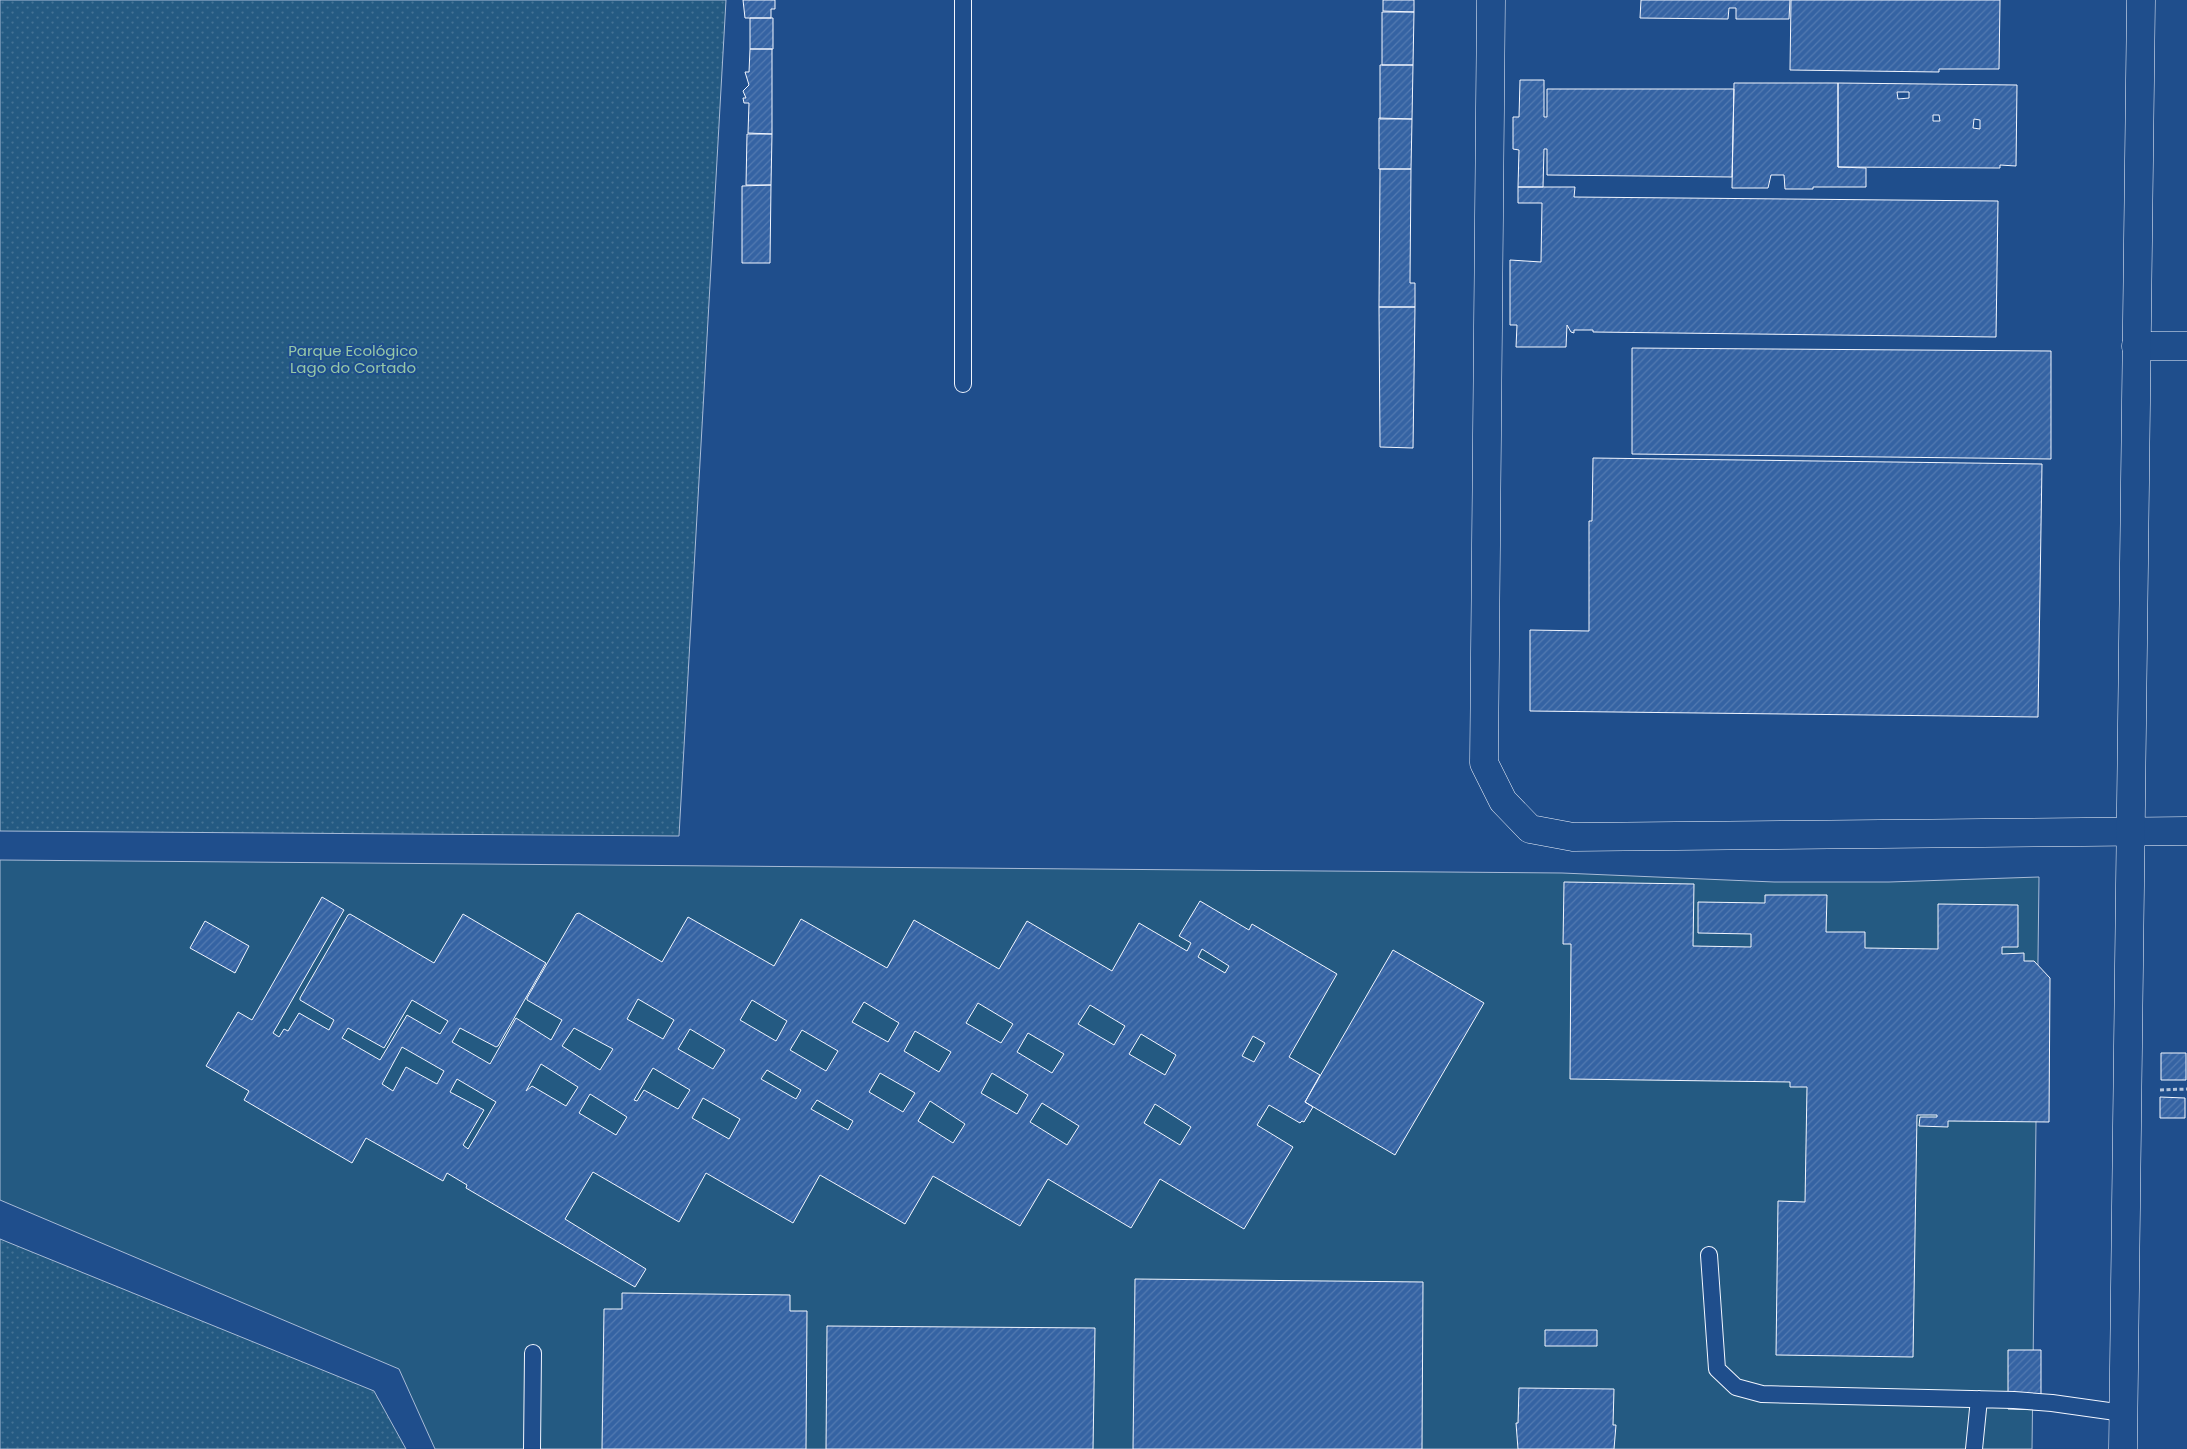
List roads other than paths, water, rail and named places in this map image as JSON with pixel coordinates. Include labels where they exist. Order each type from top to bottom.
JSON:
[{"type":"street","points":[[1491,0],[1484,763],[1503,801],[1530,829],[1573,836],[2187,831]]},
{"type":"street","points":[[2123,1449],[2141,0]]},
{"type":"street","points":[[2136,346],[2187,346]]},
{"type":"lane","points":[[963,0],[963,384]]},
{"type":"lane","points":[[1709,1255],[1717,1370],[1736,1387],[1762,1394],[2052,1402],[2123,1413]]},
{"type":"lane","points":[[532,1449],[533,1353]]},
{"type":"lane","points":[[1974,1449],[1979,1399]]},
{"type":"park label","name":"Parque Ecológico Lago do Cortado","points":[[353,360]]}]
